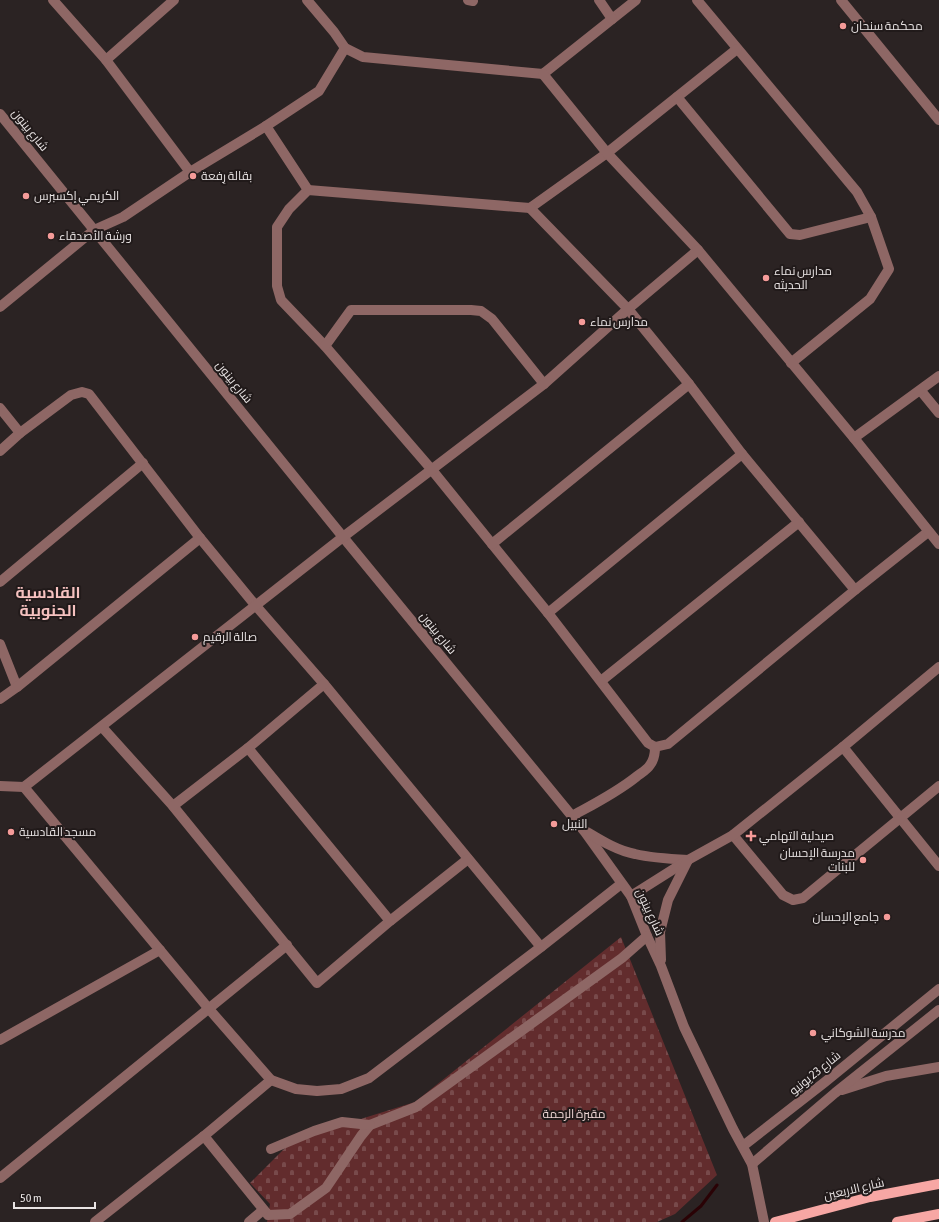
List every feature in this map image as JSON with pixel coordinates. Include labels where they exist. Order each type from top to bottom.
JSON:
[{"type":"main road","name":"شارع الاربعين","points":[[775,1222],[870,1197],[939,1184]]},
{"type":"main road","points":[[897,1222],[939,1214]]},
{"type":"street","points":[[53,0],[106,60],[190,172]]},
{"type":"street","points":[[307,0],[334,32],[345,48],[363,57],[543,74],[636,0]]},
{"type":"street","points":[[599,0],[612,19]]},
{"type":"street","points":[[697,0],[858,192],[870,217],[889,268],[870,299],[791,363]]},
{"type":"street","points":[[841,0],[939,120]]},
{"type":"street","points":[[106,60],[167,2]]},
{"type":"street","points":[[0,307],[94,230],[123,217],[190,172],[266,126],[319,91],[345,48]]},
{"type":"street","points":[[737,49],[607,153],[530,208],[308,190],[289,209],[278,227],[277,286],[281,300],[325,346],[432,470],[548,613],[648,743],[656,747],[668,744],[928,532]]},
{"type":"street","points":[[543,74],[607,153],[698,250],[854,438],[939,544]]},
{"type":"street","points":[[677,97],[790,234],[800,234],[870,217]]},
{"type":"street","name":"شارع بينون","points":[[0,114],[343,538],[585,832],[631,896],[661,966],[684,1027],[733,1129],[752,1164],[764,1222]]},
{"type":"street","points":[[266,126],[308,190]]},
{"type":"street","points":[[530,208],[628,309],[689,384],[742,454],[855,590]]},
{"type":"street","points":[[0,786],[24,787],[343,538],[544,384],[628,309],[698,250]]},
{"type":"street","points":[[325,346],[351,310],[481,311],[492,319],[544,384]]},
{"type":"street","points":[[854,438],[921,391],[939,376]]},
{"type":"street","points":[[492,544],[689,384]]},
{"type":"street","points":[[921,391],[939,413]]},
{"type":"street","points":[[0,451],[20,433],[71,395],[82,392],[89,394],[200,538],[256,606],[324,684],[541,947]]},
{"type":"street","points":[[0,408],[20,433]]},
{"type":"street","points":[[548,613],[742,454]]},
{"type":"street","points":[[0,582],[143,463]]},
{"type":"street","points":[[601,681],[799,522]]},
{"type":"street","points":[[0,699],[17,687],[200,538]]},
{"type":"street","points":[[0,644],[17,687]]},
{"type":"street","points":[[631,896],[688,860],[733,835],[843,747],[939,667]]},
{"type":"street","points":[[173,806],[248,748],[324,684]]},
{"type":"street","points":[[102,727],[173,806],[317,983],[390,921],[468,859]]},
{"type":"street","points":[[572,816],[624,787],[643,772],[651,765],[656,747]]},
{"type":"street","points":[[843,747],[939,866]]},
{"type":"street","points":[[248,748],[390,921]]},
{"type":"street","points":[[733,835],[783,895],[793,900],[803,898],[939,786]]},
{"type":"street","points":[[24,787],[209,1009],[271,1080],[296,1090],[317,1091],[341,1089],[368,1078],[541,947],[621,884]]},
{"type":"street","points":[[585,832],[611,845],[634,854],[688,860]]},
{"type":"street","points":[[661,966],[660,932],[668,900],[688,860]]},
{"type":"street","points":[[271,1149],[314,1131],[342,1122],[370,1125],[416,1107],[622,958],[647,936]]},
{"type":"street","points":[[0,1178],[287,946]]},
{"type":"street","points":[[0,1040],[160,950]]},
{"type":"street","name":"شارع 23 يونيو","points":[[743,1146],[825,1082],[939,989]]},
{"type":"street","points":[[752,1164],[835,1093],[939,1010]]},
{"type":"street","points":[[835,1093],[886,1076],[939,1066]]},
{"type":"street","points":[[95,1222],[204,1136],[271,1080]]},
{"type":"street","points":[[204,1136],[268,1215],[290,1214],[326,1188],[370,1125]]},
{"type":"street","points":[[249,1222],[263,1210]]},
{"type":"green space","name":"مقبرة الرحمة","points":[[621,937],[717,1175],[675,1214],[657,1222],[267,1222],[270,1204],[250,1183],[290,1143],[415,1102]]},
{"type":"waterway","points":[[682,1222],[701,1206],[717,1185]]},
{"type":"place","name":"محكمة سنحان","points":[[843,26]]},
{"type":"place","name":"بقالة رِفعة","points":[[193,176]]},
{"type":"place","name":"الكريمي إكسبرس","points":[[26,196]]},
{"type":"place","name":"ورشة الأصدقاء","points":[[51,236]]},
{"type":"place","name":"مدارس نماء الحديثه","points":[[766,278]]},
{"type":"place","name":"مدارس نماء","points":[[582,322]]},
{"type":"place","name":"صالة الرقيم","points":[[195,637]]},
{"type":"place","name":"النبيل","points":[[554,824]]},
{"type":"place","name":"مسجد القادسية","points":[[11,832]]},
{"type":"place","name":"صيدلية التهامي","points":[[751,836]]},
{"type":"place","name":"مدرسة الإحسان للبنات","points":[[863,860]]},
{"type":"place","name":"جامع الإحسان","points":[[887,917]]},
{"type":"place","name":"مدرسة الشوكاني","points":[[813,1033]]},
{"type":"district","name":"القادسية الجنوبية","points":[[48,601]]}]
